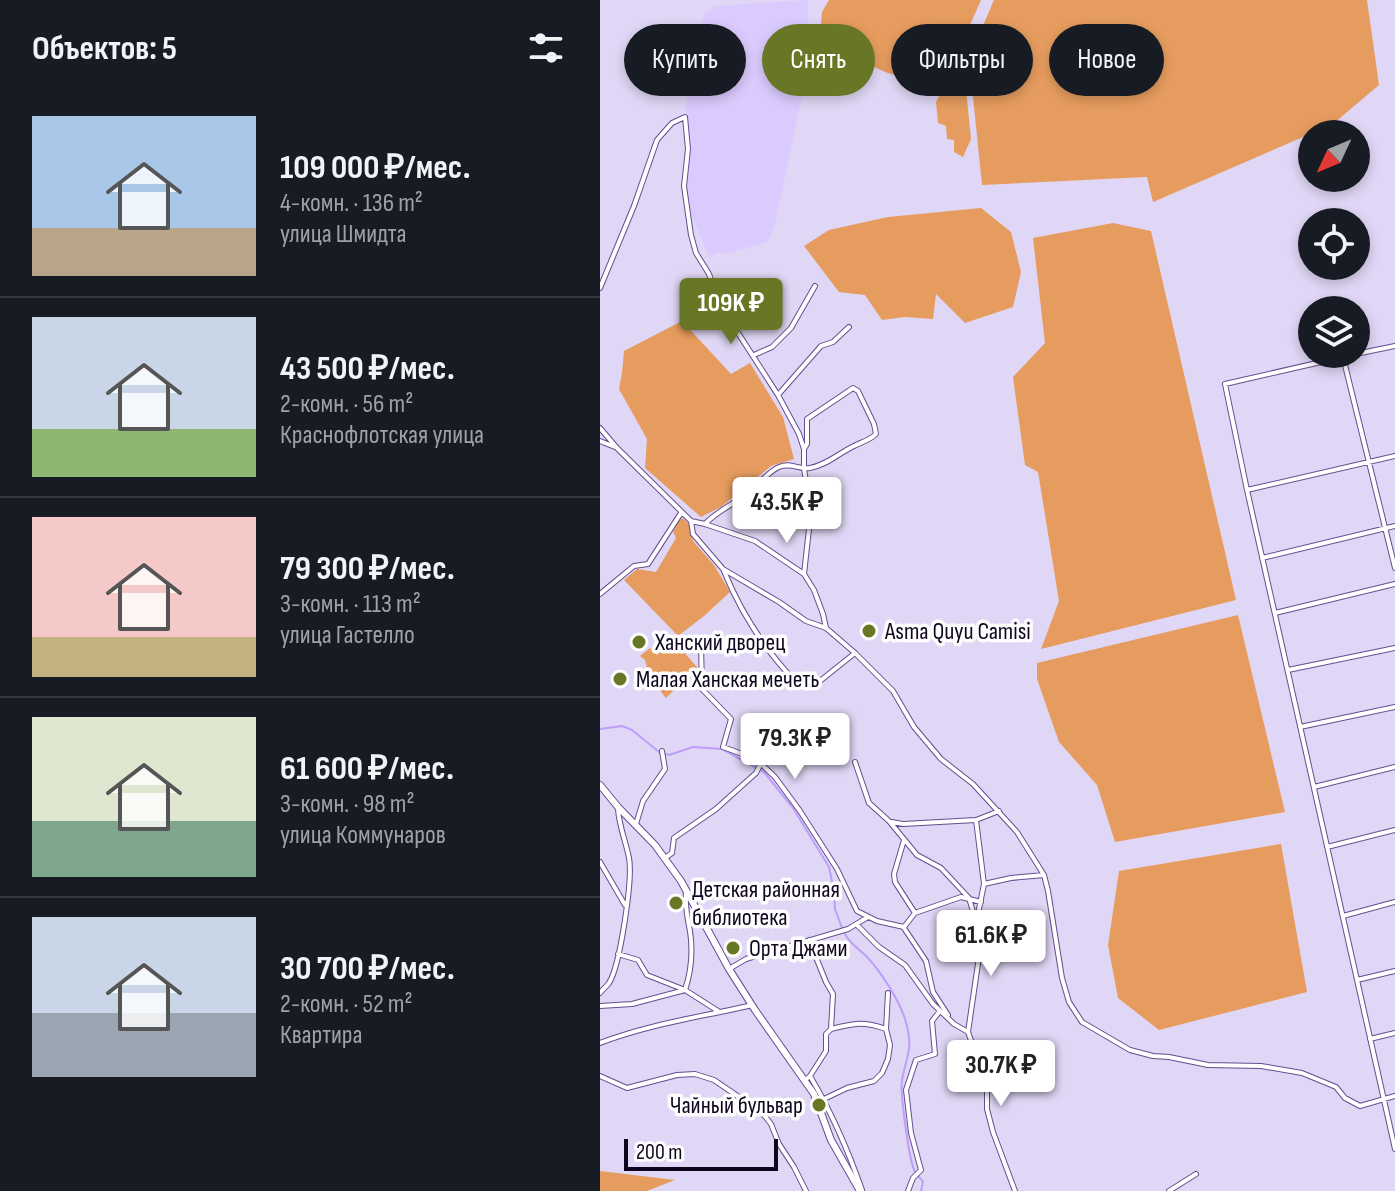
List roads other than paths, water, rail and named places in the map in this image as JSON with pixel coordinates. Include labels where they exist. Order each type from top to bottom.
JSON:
[{"type":"main road","points":[[600,785],[665,858],[752,1005],[808,1078],[831,1140],[861,1191]]},
{"type":"street","points":[[600,288],[657,140],[672,123],[685,117],[688,149],[684,186],[696,253],[709,274],[720,305],[778,395],[804,449],[811,511],[804,574]]},
{"type":"street","points":[[754,355],[772,347],[791,328],[815,286]]},
{"type":"street","points":[[778,395],[821,346],[833,342],[849,327]]},
{"type":"street","points":[[1370,351],[1395,346]]},
{"type":"street","points":[[1298,367],[1225,384],[1395,1149]]},
{"type":"street","points":[[1346,368],[1395,568]]},
{"type":"street","points":[[705,524],[779,467],[793,465],[804,469],[827,462],[872,438],[876,434],[874,424],[858,391],[853,388],[807,419],[807,444],[804,449]]},
{"type":"street","points":[[600,428],[691,521],[755,541],[804,574],[814,590],[826,628]]},
{"type":"street","points":[[600,441],[617,448]]},
{"type":"street","points":[[1247,490],[1395,456]]},
{"type":"street","points":[[600,594],[634,566],[648,564],[681,513]]},
{"type":"street","points":[[691,521],[693,534],[723,569],[806,621],[826,628],[855,653],[893,691],[914,727],[941,759],[973,784],[1017,832],[1044,875],[1062,978],[1069,1002],[1082,1022],[1130,1050],[1153,1056],[1208,1065],[1261,1066],[1302,1073],[1336,1087],[1345,1098],[1360,1106],[1395,1096]]},
{"type":"street","points":[[1262,558],[1395,526]]},
{"type":"street","points":[[723,569],[766,649],[796,682],[820,681],[855,653]]},
{"type":"street","points":[[1275,613],[1395,584]]},
{"type":"street","points":[[701,644],[702,689],[731,719],[723,747],[756,759],[759,766],[775,777],[837,869],[857,911],[877,921],[904,927],[926,961],[933,992],[954,1024]]},
{"type":"street","points":[[1287,670],[1395,648]]},
{"type":"street","points":[[1300,727],[1395,707]]},
{"type":"street","points":[[636,825],[643,801],[665,769],[662,753]]},
{"type":"street","points":[[855,762],[869,803],[889,821],[917,855],[941,868],[969,898],[977,922]]},
{"type":"street","points":[[665,858],[672,853],[674,838],[716,809],[756,773],[759,766]]},
{"type":"street","points":[[1314,787],[1395,767]]},
{"type":"street","points":[[600,993],[608,984],[618,954],[626,908],[630,862],[618,807]]},
{"type":"street","points":[[889,821],[903,824],[976,820],[999,811]]},
{"type":"street","points":[[976,820],[984,884],[977,922],[979,957],[968,1032],[987,1085],[987,1109],[993,1132],[1015,1191]]},
{"type":"street","points":[[1327,847],[1395,830]]},
{"type":"street","points":[[904,840],[894,874],[895,882],[915,913]]},
{"type":"street","points":[[600,862],[626,908]]},
{"type":"street","points":[[984,884],[1044,875]]},
{"type":"street","points":[[685,990],[691,955],[691,935],[684,908],[686,890]]},
{"type":"street","points":[[904,927],[915,913],[961,897],[981,902]]},
{"type":"street","points":[[1343,917],[1395,902]]},
{"type":"street","points":[[729,969],[746,959],[857,925],[869,916]]},
{"type":"street","points":[[857,925],[879,947],[905,965],[933,1004],[954,1024],[968,1032]]},
{"type":"street","points":[[809,940],[833,994],[831,1029]]},
{"type":"street","points":[[618,954],[638,960],[647,975],[685,990],[720,1012]]},
{"type":"street","points":[[1357,980],[1395,971]]},
{"type":"street","points":[[600,1006],[632,1004],[685,990]]},
{"type":"street","points":[[824,1099],[847,1088],[874,1081],[882,1073],[890,1045],[886,1029],[888,993]]},
{"type":"street","points":[[600,1043],[661,1025],[752,1005]]},
{"type":"street","points":[[908,1191],[913,1178],[921,1170],[906,1090],[916,1060],[935,1054],[932,1021],[940,1011]]},
{"type":"street","points":[[861,1191],[849,1150],[824,1099],[808,1078],[826,1051],[826,1034],[831,1029],[867,1023],[886,1029]]},
{"type":"street","points":[[1370,1039],[1395,1033]]},
{"type":"street","points":[[600,1076],[627,1088],[677,1075],[695,1074],[714,1080],[757,1106],[771,1124],[806,1191]]},
{"type":"street","points":[[1169,1191],[1196,1174]]},
{"type":"waterway","points":[[600,729],[622,726],[632,730],[659,752],[669,755],[693,747],[722,749],[764,772],[793,808],[829,867],[835,909],[842,928]]},
{"type":"waterway","points":[[845,934],[883,977],[908,1029],[908,1057],[902,1080],[902,1098],[913,1165],[923,1182],[921,1191]]},
{"type":"place","name":"Asma Quyu Camisi","points":[[869,631]]},
{"type":"place","name":"Ханский дворец","points":[[639,642]]},
{"type":"place","name":"Малая Ханская мечеть","points":[[620,679]]},
{"type":"place","name":"Детская районная библиотека","points":[[676,903]]},
{"type":"place","name":"Орта Джами","points":[[733,948]]},
{"type":"place","name":"Чайный бульвар","points":[[819,1105]]}]
